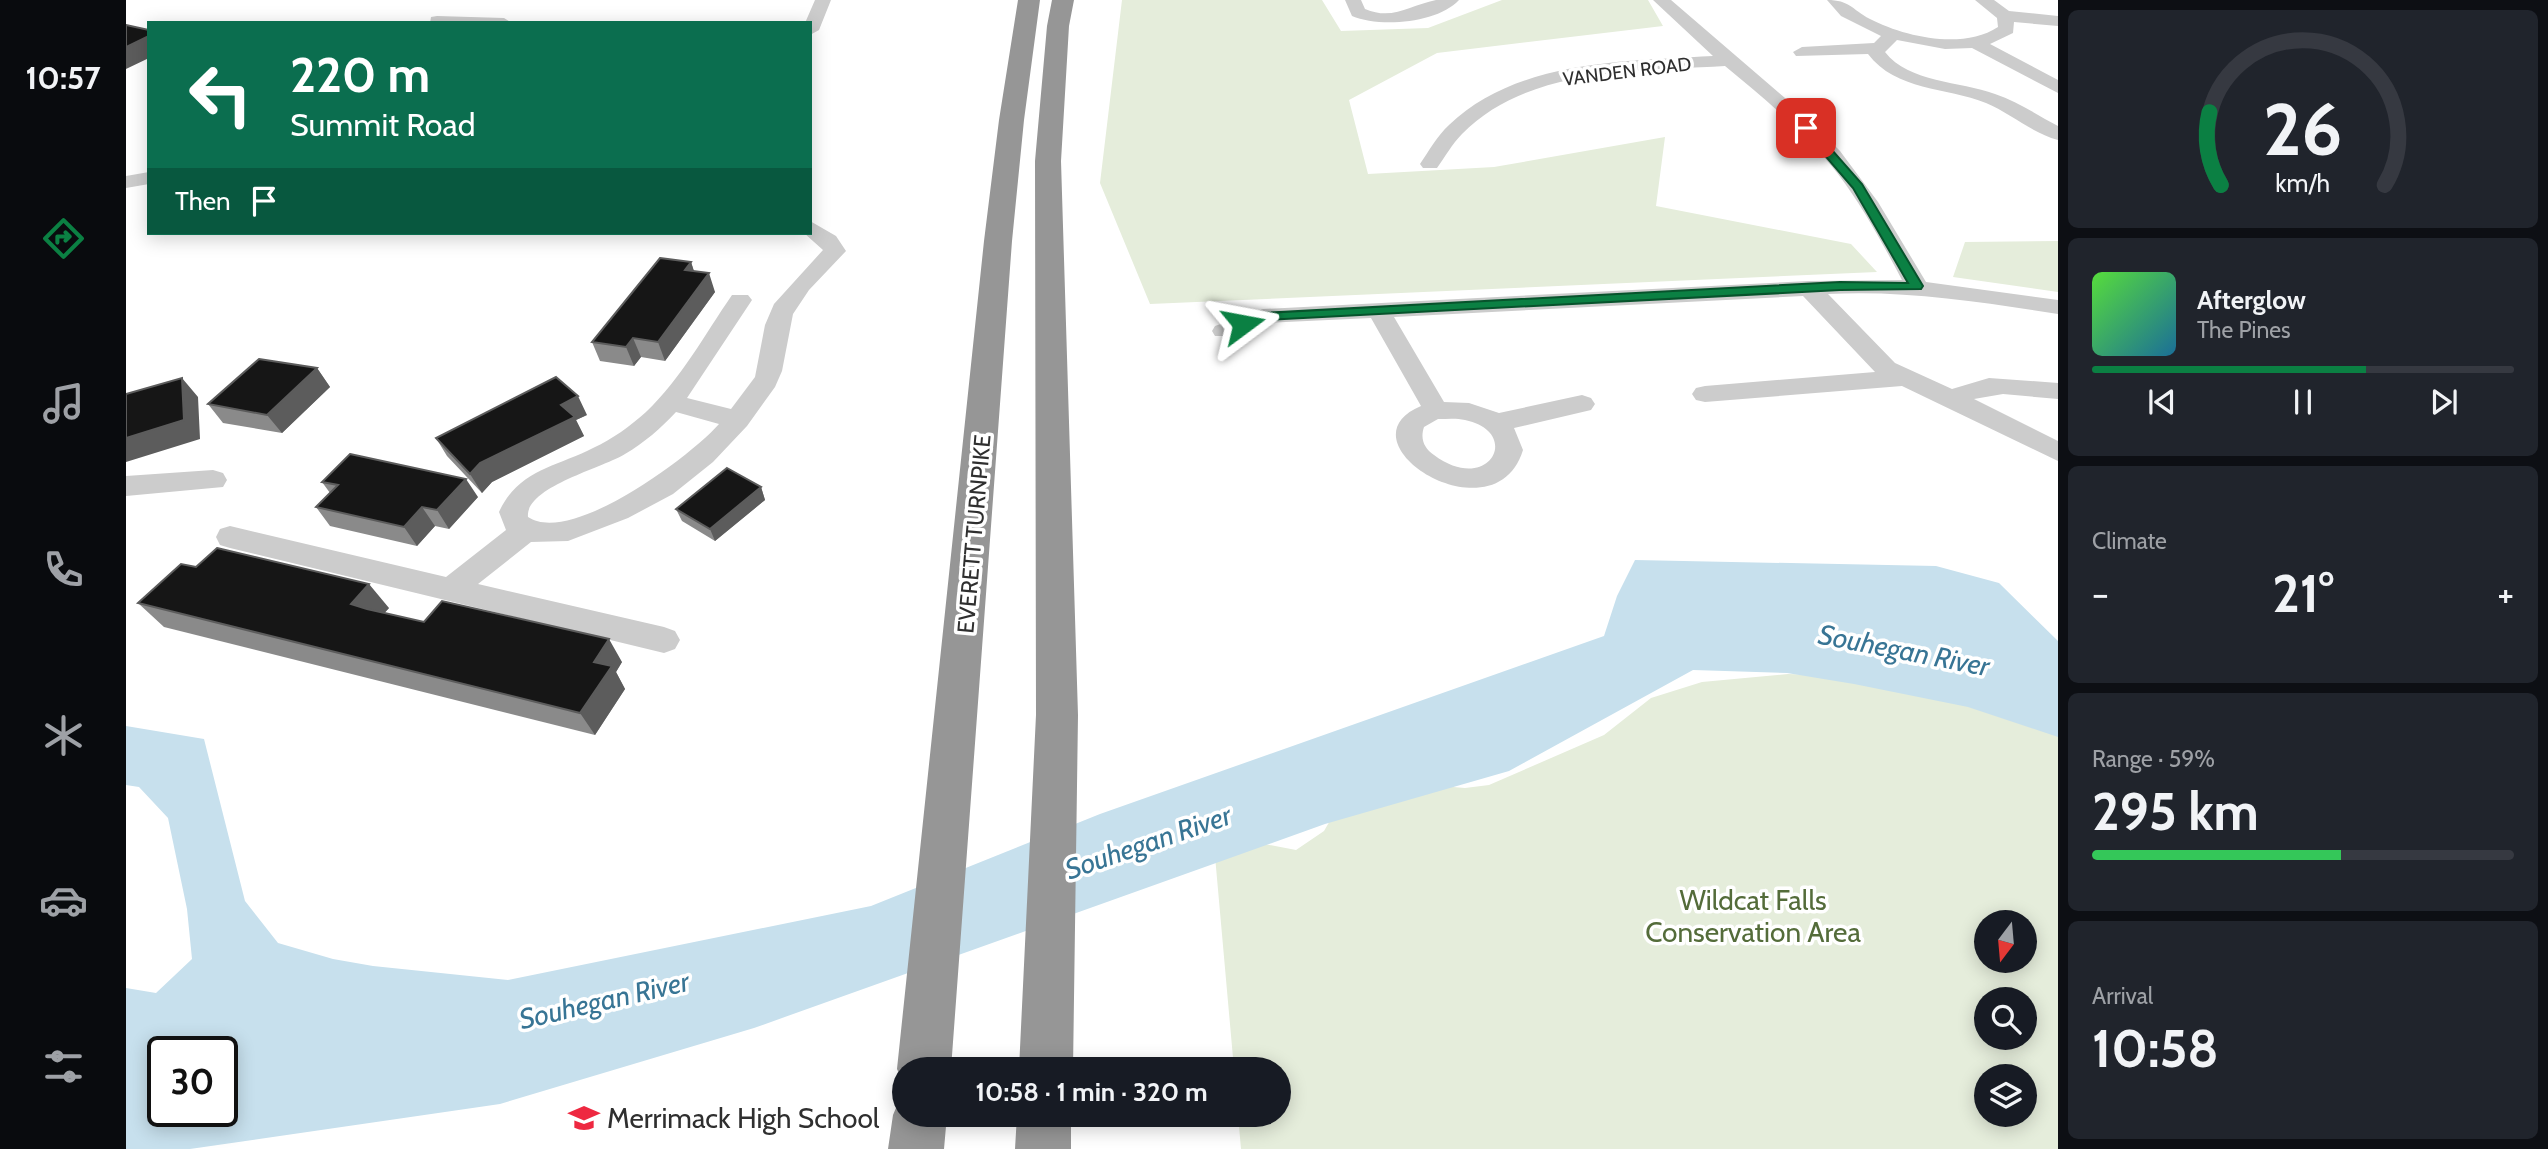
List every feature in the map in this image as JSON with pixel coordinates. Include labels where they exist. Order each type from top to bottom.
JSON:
[{"type":"highway","name":"EVERETT TURNPIKE","points":[[925,1057],[959,722],[993,300],[1017,77],[1029,0]]},
{"type":"highway","points":[[1046,1057],[1057,715],[1048,161],[1058,26],[1063,0]]},
{"type":"highway","points":[[916,1149],[919,1127]]},
{"type":"highway","points":[[1043,1149],[1044,1127]]},
{"type":"street","points":[[436,0],[443,10],[436,21]]},
{"type":"street","points":[[812,25],[823,0]]},
{"type":"street","points":[[1353,0],[1358,12],[1384,20],[1409,16],[1451,0]]},
{"type":"street","points":[[1661,0],[1783,105],[1833,156],[1878,217],[1917,286]]},
{"type":"street","points":[[1835,0],[1857,20],[1893,34],[1942,43],[1975,43],[2004,33],[2008,26],[2005,16]]},
{"type":"street","points":[[1983,0],[2005,16],[2058,21]]},
{"type":"street","points":[[1802,52],[1876,48],[1893,34]]},
{"type":"street","points":[[1975,43],[2058,87]]},
{"type":"street","points":[[1876,48],[1880,59],[1899,73],[1990,98],[2058,134]]},
{"type":"street","name":"VANDEN ROAD","points":[[1430,164],[1447,139],[1469,117],[1499,99],[1539,84],[1607,70],[1730,60]]},
{"type":"street","points":[[126,182],[147,178]]},
{"type":"street","points":[[740,300],[670,402],[653,421],[619,446],[526,492],[514,511],[515,520],[525,531],[542,535],[557,533],[641,502],[691,469],[738,419],[768,376],[782,312],[835,251],[812,229]]},
{"type":"street","points":[[1224,331],[1263,316],[1810,288],[1917,286],[2058,307]]},
{"type":"street","points":[[1810,288],[1885,369],[1995,419],[2058,452]]},
{"type":"street","points":[[1378,310],[1436,410]]},
{"type":"street","points":[[1705,394],[1903,378]]},
{"type":"street","points":[[1952,401],[1966,390],[1991,387],[2058,391]]},
{"type":"street","points":[[670,402],[738,419]]},
{"type":"street","points":[[1495,423],[1582,404]]},
{"type":"street","points":[[1436,410],[1467,410],[1495,423],[1511,443],[1512,454],[1508,464],[1485,477],[1449,474],[1432,468],[1410,446],[1408,433],[1412,423],[1422,414],[1436,410]]},
{"type":"street","points":[[126,486],[214,480]]},
{"type":"street","points":[[451,589],[525,531]]},
{"type":"street","points":[[230,537],[664,640]]},
{"type":"green space","points":[[1122,0],[1322,0],[1341,31],[1428,28],[1502,0],[1648,0],[1663,26],[1437,53],[1349,100],[1368,174],[1494,167],[1665,137],[1656,206],[1851,244],[1877,272],[1150,304],[1100,183]]},
{"type":"green space","points":[[2058,241],[2058,292],[1953,277],[1965,242]]},
{"type":"green space","name":"Wildcat Falls Conservation Area","points":[[1788,674],[1815,675],[2058,720],[2058,1149],[1241,1149],[1239,1127],[1291,1127],[1291,1057],[1233,1057],[1215,856],[1259,843],[1296,850],[1324,831],[1335,812],[1441,786],[1465,788],[1489,785],[1604,735],[1651,698],[1702,682]]},
{"type":"water","name":"Souhegan River","points":[[1635,560],[1936,566],[1999,583],[2058,641],[2058,737],[1968,707],[1854,684],[1787,673],[1693,670],[1509,771],[1325,824],[754,1028],[500,1104],[190,1149],[126,1149],[126,988],[156,993],[192,959],[187,909],[168,818],[139,787],[126,785],[126,726],[204,739],[245,901],[278,943],[333,959],[373,966],[508,980],[871,906],[1100,814],[1604,636],[1617,596]]},
{"type":"building","points":[[126,25],[147,30],[147,37],[126,47]]},
{"type":"building","points":[[660,258],[691,262],[685,270],[709,273],[658,342],[633,338],[626,347],[592,342]]},
{"type":"building","points":[[259,359],[317,368],[267,415],[208,404]]},
{"type":"building","points":[[556,377],[578,396],[561,405],[575,417],[480,463],[470,474],[436,438]]},
{"type":"building","points":[[182,378],[184,420],[126,438],[126,394]]},
{"type":"building","points":[[350,454],[466,479],[437,510],[422,507],[404,527],[316,507],[338,485],[322,482]]},
{"type":"building","points":[[727,468],[761,487],[710,529],[676,509]]},
{"type":"building","points":[[217,548],[369,584],[351,604],[367,609],[424,622],[442,601],[609,639],[594,662],[612,666],[580,713],[138,603],[181,564],[196,567]]},
{"type":"place","name":"Merrimack High School","points":[[584,1118]]},
{"type":"route","points":[[1243,324],[1263,316],[1840,286],[1917,286],[1858,186],[1806,128]]}]
